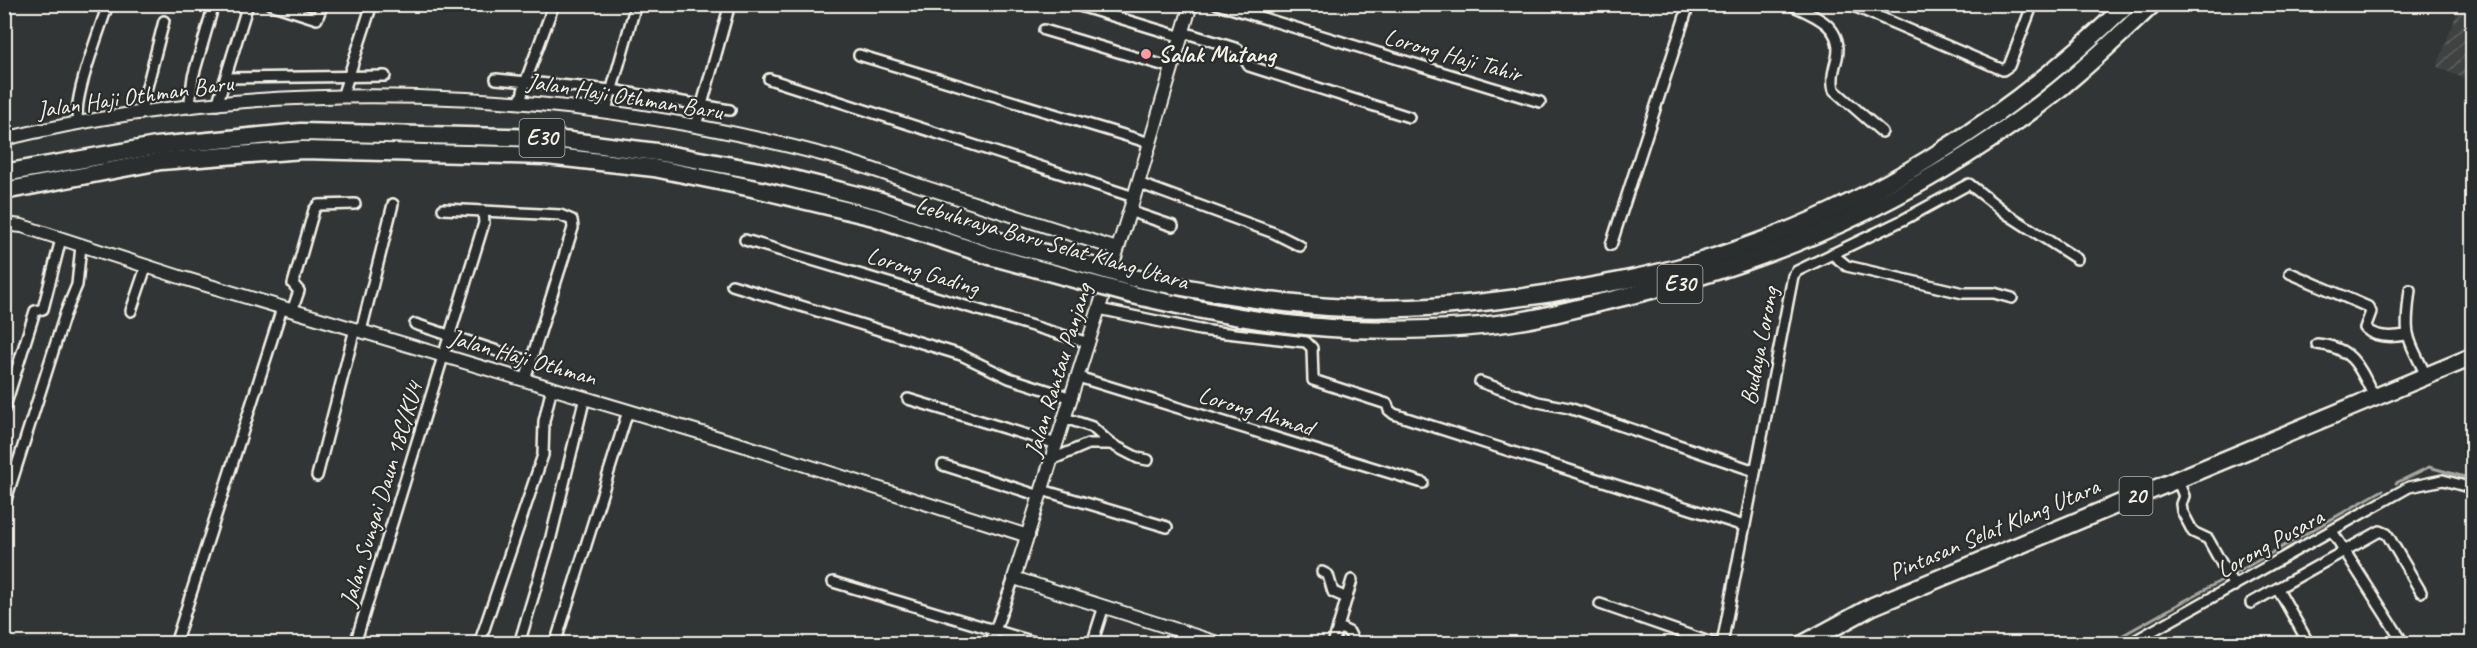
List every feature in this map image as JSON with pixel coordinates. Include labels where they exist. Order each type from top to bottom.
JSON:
[{"type":"highway","name":"Lebuhraya Baru Selat Klang Utara","points":[[4,173],[156,146],[301,132],[547,138],[656,152],[765,172],[881,201],[995,240],[1133,278],[1266,301],[1349,308],[1437,307],[1523,297],[1622,281],[1688,265],[1762,240],[1820,216],[1917,165],[2003,111],[2081,49],[2127,4]]},
{"type":"highway","name":"Lebuhraya Baru Selat Klang Utara","points":[[4,191],[161,162],[303,150],[547,156],[654,168],[752,188],[874,217],[990,256],[1133,295],[1255,318],[1345,329],[1434,329],[1524,320],[1705,277],[1831,229],[1930,178],[2024,117],[2092,62],[2153,4]]},
{"type":"highway","name":"Pintasan Selat Klang Utara","points":[[1803,644],[1873,606],[2472,357]]},
{"type":"street","points":[[78,121],[76,114],[84,80],[108,4]]},
{"type":"street","points":[[189,108],[193,77],[214,4]]},
{"type":"street","points":[[217,105],[248,4]]},
{"type":"street","points":[[270,4],[316,19],[323,4]]},
{"type":"street","points":[[342,97],[372,4]]},
{"type":"street","points":[[521,100],[554,4]]},
{"type":"street","points":[[606,110],[636,4]]},
{"type":"street","points":[[696,126],[730,4]]},
{"type":"street","points":[[1073,4],[1238,49],[1249,66],[1409,117]]},
{"type":"street","name":"Jalan Rantau Panjang","points":[[990,644],[1053,459],[1130,212],[1191,4]]},
{"type":"street","name":"Lorong Haji Tahir","points":[[1217,4],[1540,102]]},
{"type":"street","points":[[1611,245],[1689,4]]},
{"type":"street","points":[[1789,4],[1826,21],[1835,33],[1838,51],[1832,82],[1834,90],[1882,132]]},
{"type":"street","points":[[1849,4],[2003,70],[2009,66],[2030,5]]},
{"type":"street","points":[[140,114],[164,21]]},
{"type":"street","points":[[1044,30],[1172,68]]},
{"type":"street","points":[[859,55],[1150,143]]},
{"type":"street","points":[[226,78],[309,75],[386,76]]},
{"type":"street","points":[[496,79],[612,90],[730,110]]},
{"type":"street","points":[[769,80],[1134,197]]},
{"type":"street","name":"Jalan Haji Othman Baru","points":[[4,139],[78,121],[257,100],[342,97],[521,100],[606,110],[696,126],[832,157],[1117,249]]},
{"type":"street","points":[[1138,183],[1274,233],[1300,246]]},
{"type":"street","name":"Budaya Lorong","points":[[1722,644],[1793,276],[1806,265],[1903,220],[1969,184],[2007,214],[2077,259]]},
{"type":"street","points":[[175,644],[287,309],[299,291],[293,284],[314,210],[318,205],[325,204],[356,204]]},
{"type":"street","points":[[316,476],[393,204]]},
{"type":"street","points":[[443,209],[560,215],[572,220],[573,228],[525,380]]},
{"type":"street","name":"Jalan Sungai Daun 18C/KU4","points":[[355,644],[451,336],[484,223],[483,211]]},
{"type":"street","points":[[1130,212],[1173,226]]},
{"type":"street","name":"Jalan Haji Othman","points":[[4,224],[22,226],[146,267],[552,387],[1028,536]]},
{"type":"street","points":[[4,410],[35,311],[43,309],[61,239]]},
{"type":"street","name":"Lorong Gading","points":[[745,240],[1089,343]]},
{"type":"street","points":[[4,506],[64,314],[77,285],[81,246]]},
{"type":"street","points":[[1832,254],[1847,266],[1963,293],[1994,293],[2012,298]]},
{"type":"street","points":[[131,311],[146,267]]},
{"type":"street","points":[[2290,273],[2368,307],[2370,312],[2366,328],[2368,332],[2391,337],[2406,336]]},
{"type":"street","points":[[732,285],[961,355],[1009,378],[1071,398]]},
{"type":"street","points":[[2410,290],[2405,319],[2406,336],[2426,375]]},
{"type":"street","points":[[1099,309],[1200,330],[1306,342],[1312,348],[1313,380],[1387,404],[1389,410],[1405,417],[1744,526]]},
{"type":"street","points":[[415,324],[531,362]]},
{"type":"street","points":[[2316,344],[2335,348],[2354,358],[2374,397]]},
{"type":"street","name":"Lorong Ahmad","points":[[1078,377],[1423,483]]},
{"type":"street","points":[[1480,382],[1538,402],[1569,408],[1755,471]]},
{"type":"street","points":[[479,644],[543,455],[544,421],[552,387]]},
{"type":"street","points":[[519,644],[551,537],[585,398]]},
{"type":"street","points":[[908,399],[1057,444]]},
{"type":"street","points":[[555,644],[628,411]]},
{"type":"street","points":[[1065,418],[1092,427],[1111,444],[1138,458],[1148,460]]},
{"type":"street","points":[[1053,459],[1088,444],[1111,444]]},
{"type":"street","points":[[943,465],[1167,527]]},
{"type":"street","points":[[2177,479],[2184,496],[2181,504],[2182,511],[2193,532],[2208,539],[2234,586]]},
{"type":"street","name":"Lorong Pusara","points":[[2129,644],[2147,639],[2234,586],[2409,487],[2433,480],[2443,480],[2472,488]]},
{"type":"street","points":[[2332,531],[2402,641]]},
{"type":"street","points":[[2251,603],[2380,531],[2385,531],[2421,592]]},
{"type":"street","points":[[1322,572],[1328,575],[1333,592],[1347,598]]},
{"type":"street","points":[[1014,578],[1221,644]]},
{"type":"street","points":[[1333,644],[1352,580]]},
{"type":"street","points":[[833,582],[1041,644]]},
{"type":"street","points":[[2278,588],[2309,644]]},
{"type":"street","points":[[1600,604],[1715,644]]},
{"type":"street","points":[[1092,644],[1104,606]]},
{"type":"street","points":[[1338,627],[1349,632],[1354,644]]},
{"type":"street","points":[[1177,644],[1182,631]]},
{"type":"shaded area","points":[[2460,4],[2472,5],[2472,82],[2437,67]]},
{"type":"waterway","points":[[2396,483],[2429,467],[2472,479]]},
{"type":"waterway","points":[[2236,573],[2383,490]]},
{"type":"waterway","points":[[2107,644],[2222,580]]},
{"type":"place","name":"Salak Matang","points":[[1146,54]]}]
